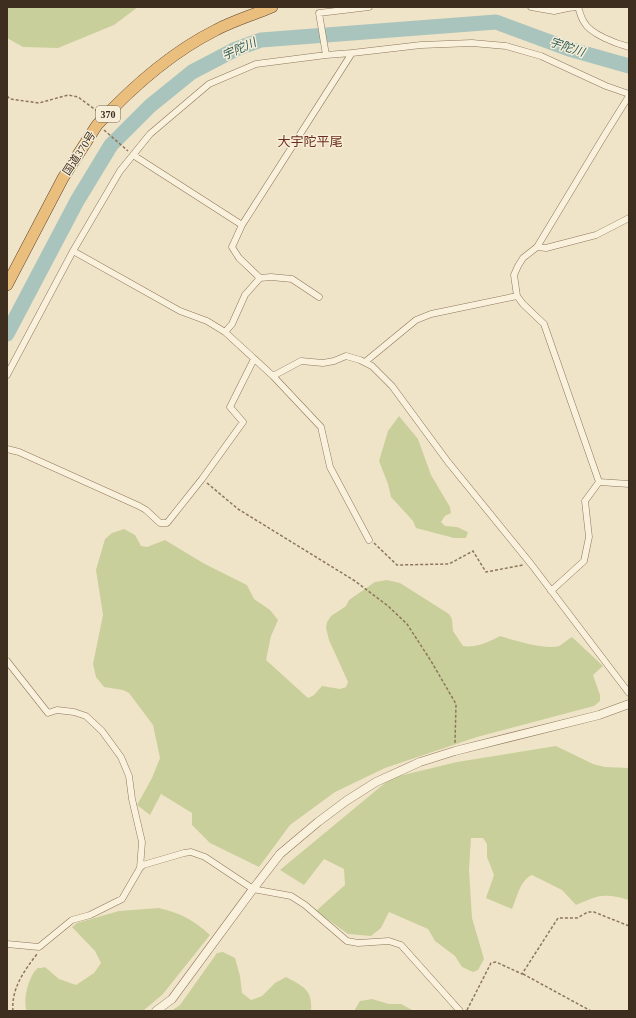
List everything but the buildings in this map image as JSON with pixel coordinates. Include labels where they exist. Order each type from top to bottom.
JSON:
[{"type":"highway","name":"国道370号","points":[[7,285],[63,178],[97,125],[140,82],[181,50],[216,30],[272,7]]},
{"type":"street","points":[[326,53],[319,13],[369,7]]},
{"type":"street","points":[[531,7],[554,11],[578,7],[584,23],[589,29],[601,36],[629,47]]},
{"type":"street","points":[[7,375],[73,252],[120,171],[150,134],[209,84],[256,64],[326,53],[352,54],[422,45],[472,43],[506,46],[541,56],[629,95],[537,247],[524,258],[514,275],[517,296],[523,304],[544,324],[599,482]]},
{"type":"street","points":[[260,278],[239,258],[232,247],[242,225],[352,54]]},
{"type":"street","points":[[132,155],[242,225]]},
{"type":"street","points":[[537,247],[546,248],[596,234],[629,218]]},
{"type":"street","points":[[73,252],[180,311],[207,321],[225,332],[273,376],[321,427],[330,466],[369,540]]},
{"type":"street","points":[[225,332],[232,324],[244,295],[260,278],[271,277],[292,279],[319,297]]},
{"type":"street","points":[[365,362],[416,320],[431,314],[517,296]]},
{"type":"street","points":[[273,376],[301,361],[323,363],[334,361],[346,356],[365,362],[386,378],[448,462],[531,564],[629,694]]},
{"type":"street","points":[[7,449],[19,452],[139,506],[146,510],[160,523],[167,524],[243,422],[230,407],[254,359]]},
{"type":"street","points":[[599,482],[629,484]]},
{"type":"street","points":[[552,591],[584,561],[589,537],[585,501],[599,482]]},
{"type":"street","points":[[7,661],[48,712],[57,710],[74,712],[86,716],[102,732],[120,757],[129,776],[132,799],[142,842],[140,868]]},
{"type":"street","points":[[156,1011],[172,999],[252,889],[280,854],[346,801],[376,782],[412,765],[455,750],[599,715],[629,704]]},
{"type":"street","points":[[7,944],[39,946],[72,920],[90,915],[122,899],[143,864],[191,852],[205,857],[252,889],[291,896],[305,905],[347,941],[358,943],[389,941],[401,945],[460,1011]]},
{"type":"path","points":[[7,96],[10,99],[39,103],[68,95],[78,97],[104,118]]},
{"type":"path","points":[[103,129],[132,155]]},
{"type":"path","points":[[202,479],[238,509],[355,581],[388,606],[407,624],[456,704],[455,750]]},
{"type":"path","points":[[369,540],[397,565],[449,564],[473,551],[486,572],[531,564]]},
{"type":"path","points":[[522,974],[558,918],[577,918],[588,912],[594,912],[629,926]]},
{"type":"path","points":[[13,1011],[12,1000],[24,971],[40,950]]},
{"type":"path","points":[[467,1011],[491,963],[496,962],[592,1011]]},
{"type":"green space","points":[[7,7],[138,7],[114,25],[58,48],[23,47],[7,38]]},
{"type":"green space","points":[[399,416],[418,439],[431,475],[450,507],[451,513],[445,516],[441,522],[445,526],[457,527],[468,532],[466,538],[454,538],[416,528],[413,521],[391,497],[388,484],[379,461],[388,431]]},
{"type":"green space","points":[[124,529],[135,535],[141,546],[147,547],[165,540],[203,563],[247,585],[254,599],[270,610],[278,620],[271,636],[266,660],[308,698],[314,695],[322,686],[340,689],[346,687],[348,682],[329,640],[326,628],[327,622],[331,616],[346,606],[349,600],[375,582],[387,580],[400,583],[449,614],[452,619],[453,631],[463,646],[478,645],[500,636],[530,644],[553,647],[559,646],[572,637],[603,666],[593,675],[600,695],[600,701],[594,706],[477,737],[385,768],[335,792],[290,825],[259,867],[210,843],[192,825],[192,813],[161,794],[150,815],[137,805],[152,778],[160,758],[153,725],[129,693],[123,690],[104,687],[96,677],[93,664],[103,615],[96,570],[105,539],[112,533]]},
{"type":"green space","points":[[556,746],[593,764],[605,767],[629,768],[629,900],[613,896],[602,896],[576,905],[562,890],[532,875],[528,877],[519,890],[512,909],[486,898],[494,875],[487,857],[487,844],[483,838],[471,838],[469,870],[472,918],[484,959],[478,970],[473,972],[462,967],[455,956],[435,941],[428,929],[389,912],[381,928],[371,936],[348,934],[316,911],[345,885],[344,869],[324,859],[304,885],[280,870],[391,778],[457,762]]},
{"type":"green space","points":[[159,908],[174,912],[186,918],[198,925],[210,935],[163,994],[143,1011],[27,1011],[25,1001],[27,988],[32,976],[38,968],[45,967],[59,979],[76,985],[94,973],[101,963],[95,951],[72,927],[77,923],[119,911]]},
{"type":"green space","points":[[223,952],[235,958],[240,976],[242,993],[251,1000],[262,996],[275,983],[286,977],[306,990],[310,998],[311,1011],[171,1011],[180,1005],[217,953]]},
{"type":"green space","points":[[372,999],[389,1004],[401,1004],[414,1011],[354,1011],[360,1001]]},
{"type":"waterway","name":"宇陀川","points":[[7,334],[77,201],[111,145],[150,106],[192,72],[236,49],[261,40],[496,22],[569,49],[629,66]]},
{"type":"district","name":"大宇陀平尾","points":[[310,141]]}]
